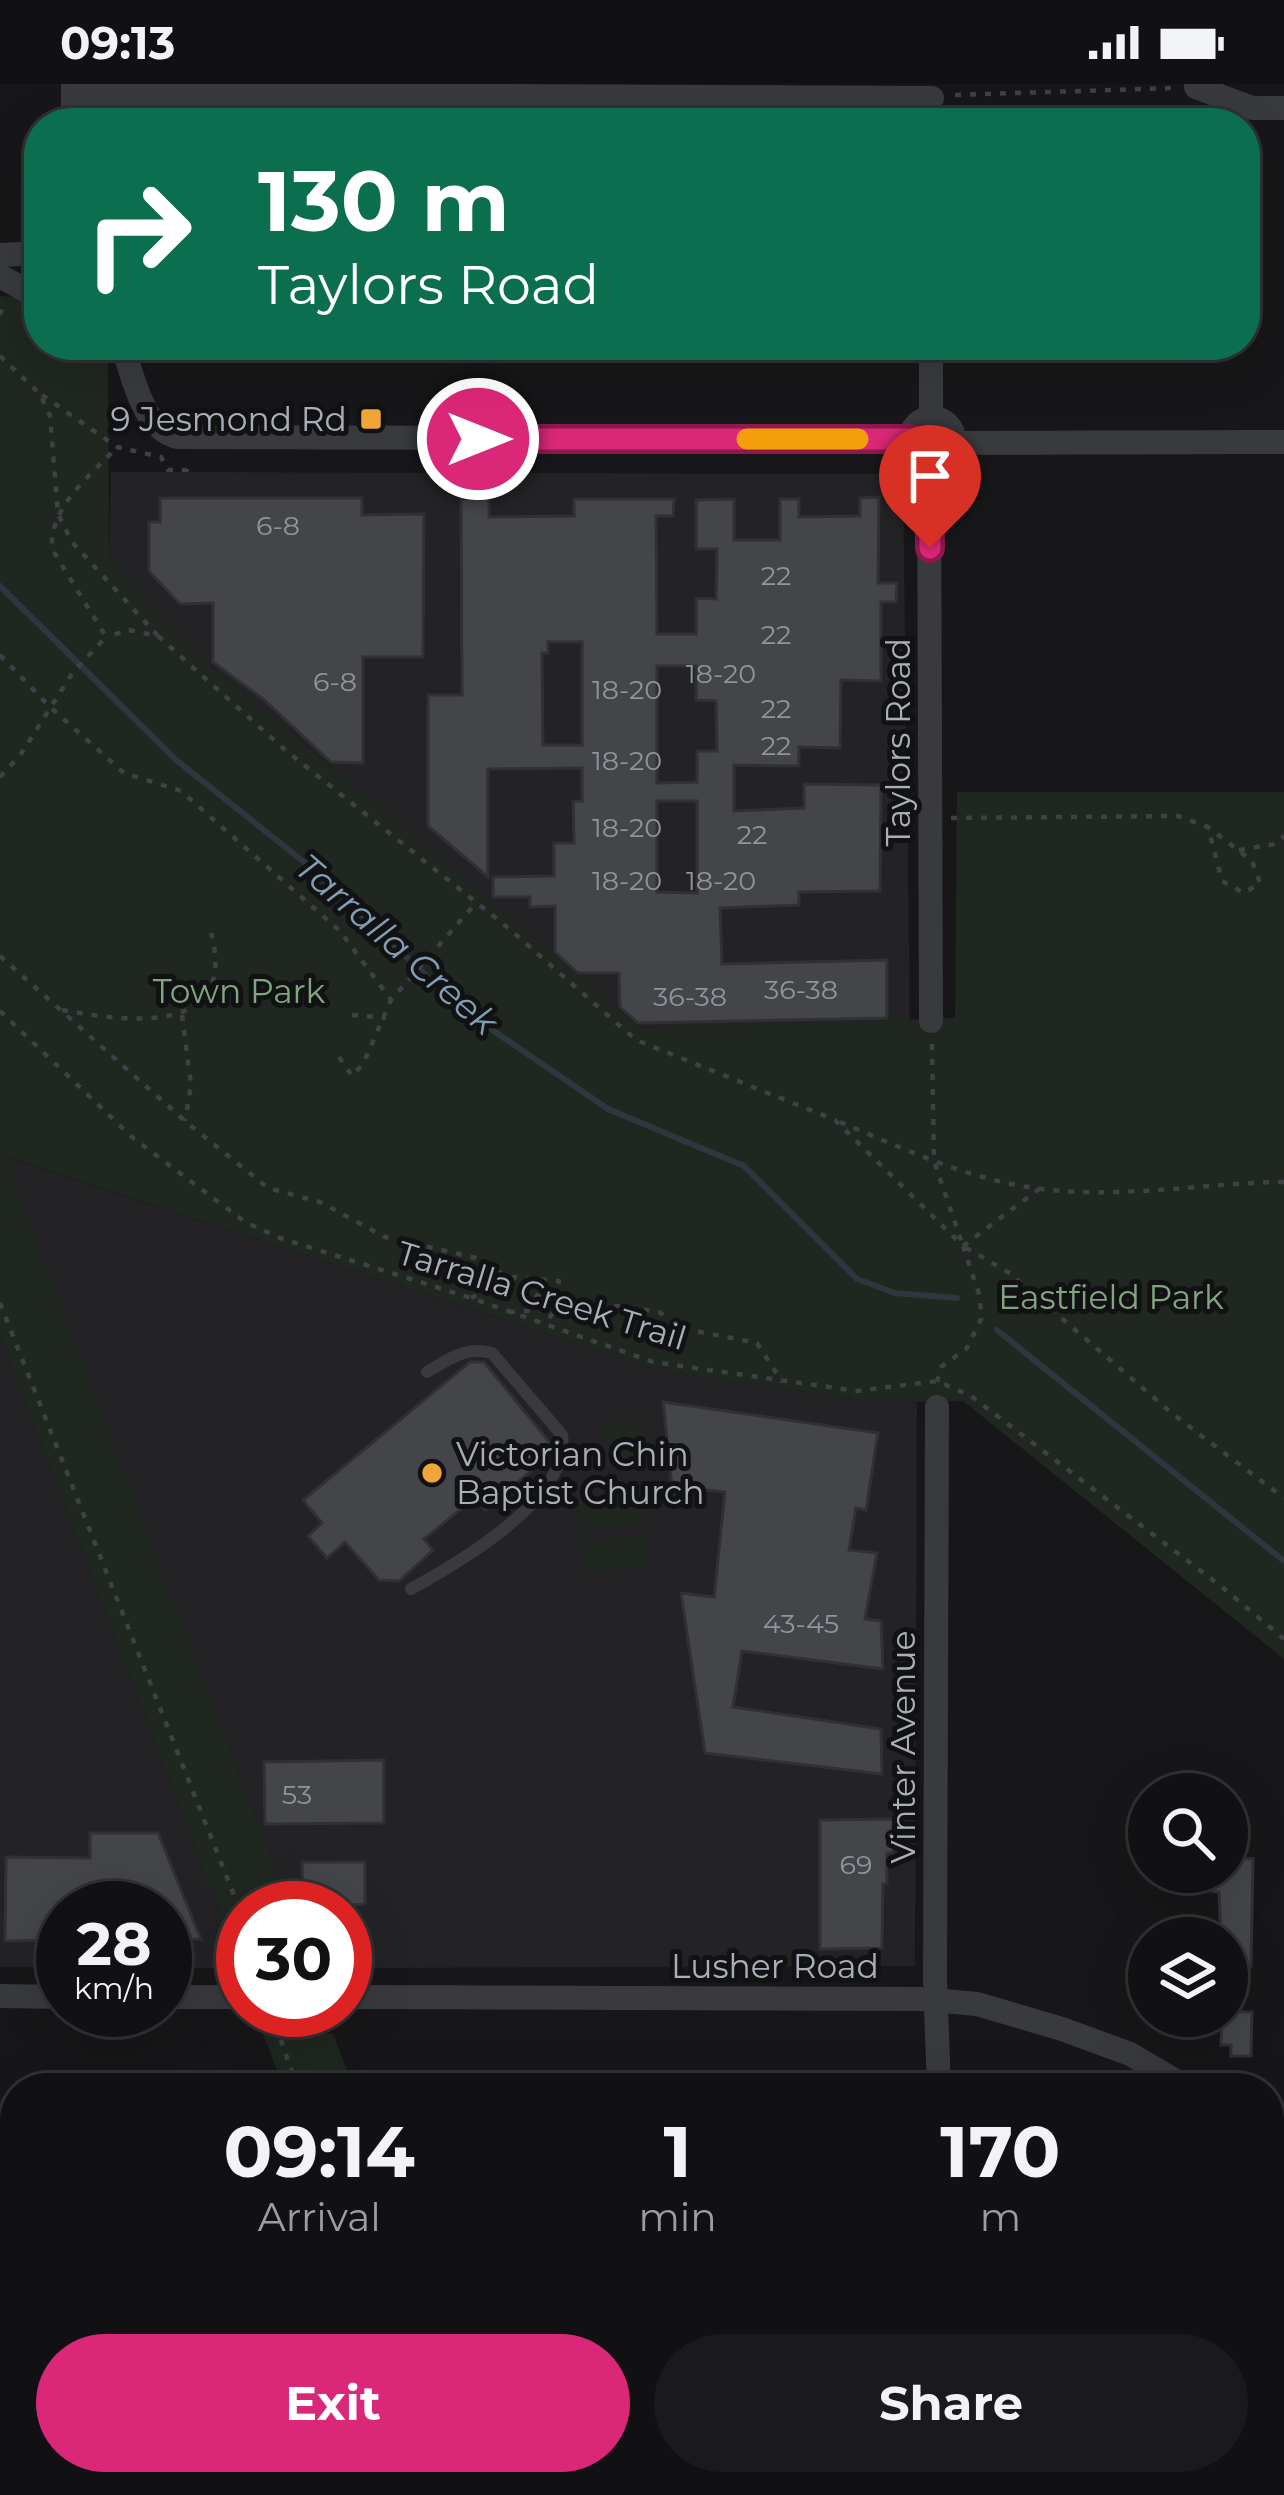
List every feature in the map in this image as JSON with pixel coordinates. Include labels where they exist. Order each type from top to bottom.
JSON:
[{"type":"street","points":[[1196,87],[1252,108],[1284,108]]},
{"type":"street","points":[[73,89],[932,102]]},
{"type":"street","points":[[128,360],[149,418],[165,434],[185,437],[910,439]]},
{"type":"street","points":[[142,360],[143,399]]},
{"type":"street","points":[[931,418],[932,360]]},
{"type":"street","points":[[931,418],[914,427],[913,452],[929,462],[942,459],[953,443]]},
{"type":"street","points":[[931,418],[948,426],[953,443]]},
{"type":"street","points":[[953,443],[1284,442]]},
{"type":"street","name":"Taylors Road","points":[[929,462],[931,1021]]},
{"type":"street","name":"Vinter Avenue","points":[[937,1407],[938,2073]]},
{"type":"street","points":[[0,1996],[36,1996]]},
{"type":"street","name":"Lusher Road","points":[[372,1997],[977,2004],[1130,2054],[1162,2073]]},
{"type":"lane","points":[[411,1589],[459,1562],[521,1513],[549,1485],[564,1448],[562,1436],[492,1353],[461,1352],[427,1372]]},
{"type":"path","points":[[932,102],[1196,87]]},
{"type":"path","points":[[0,356],[40,394],[117,447],[161,457],[168,470],[187,470],[185,437]]},
{"type":"path","points":[[40,394],[54,434],[58,514],[72,542],[158,636],[284,749],[637,1040],[934,1161],[1040,1189],[1284,1182]]},
{"type":"path","points":[[106,637],[52,549],[51,533],[58,514],[117,447]]},
{"type":"path","points":[[0,778],[21,754],[73,672],[106,637],[129,630],[158,636]]},
{"type":"path","points":[[0,655],[124,772],[181,791],[340,931],[392,1000]]},
{"type":"path","points":[[932,820],[976,815],[1178,816],[1208,827],[1252,861],[1260,883],[1244,893],[1222,881],[1208,827]]},
{"type":"path","points":[[1238,850],[1274,844],[1284,836]]},
{"type":"path","points":[[339,1057],[352,1076],[363,1064],[392,1000],[476,903]]},
{"type":"path","points":[[56,1009],[112,1019],[182,1015],[207,997],[215,979],[218,958],[211,933]]},
{"type":"path","points":[[0,956],[185,1121],[268,1188],[320,1202],[385,1237],[476,1258],[513,1277],[553,1307]]},
{"type":"path","name":"Tarralla Creek Trail","points":[[0,1011],[133,1138],[244,1222],[280,1238],[653,1362],[857,1391],[937,1381]]},
{"type":"path","points":[[182,1015],[191,1084],[185,1121]]},
{"type":"path","points":[[352,1015],[386,1018]]},
{"type":"path","points":[[931,1021],[934,1161],[980,1297],[980,1319],[967,1348],[941,1367],[937,1381],[971,1396],[1284,1639]]},
{"type":"path","points":[[835,1120],[963,1246],[1008,1272],[1174,1414],[1284,1498]]},
{"type":"path","points":[[963,1246],[1040,1189]]},
{"type":"path","points":[[471,1298],[513,1277],[559,1281],[544,1325]]},
{"type":"path","points":[[0,1303],[228,1881]]},
{"type":"path","points":[[507,1312],[620,1306],[659,1312],[685,1329],[757,1343],[782,1382]]},
{"type":"path","points":[[280,2037],[293,2073]]},
{"type":"shaded area","points":[[111,472],[899,474],[903,480],[910,1022],[641,1028],[186,645],[109,557]]},
{"type":"shaded area","points":[[3,1156],[657,1370],[875,1402],[917,1402],[915,1966],[372,1968],[372,1881],[280,1881]]},
{"type":"shaded area","points":[[0,1336],[216,1902],[216,1968],[192,1968],[192,1881],[36,1881],[36,1967],[0,1967]]},
{"type":"green space","name":"Town Park","points":[[0,296],[24,303],[24,360],[108,360],[109,557],[186,645],[641,1028],[955,1018],[957,792],[1284,792],[1284,1659],[963,1401],[875,1402],[657,1370],[4,1156],[280,1881],[216,1881],[216,1902],[0,1336]]},
{"type":"green space","points":[[642,1419],[647,1461],[608,1466],[602,1424]]},
{"type":"green space","points":[[638,1493],[642,1523],[582,1530],[578,1500]]},
{"type":"green space","points":[[644,1535],[647,1565],[587,1573],[583,1542]]},
{"type":"green space","points":[[264,2037],[334,2037],[348,2073],[278,2073]]},
{"type":"building","points":[[879,497],[878,583],[897,583],[896,602],[881,602],[881,681],[841,680],[840,748],[799,747],[799,766],[734,765],[734,811],[804,808],[804,784],[881,785],[880,891],[799,892],[799,905],[720,908],[722,964],[887,960],[887,1018],[638,1023],[620,1007],[619,973],[578,973],[555,952],[555,906],[530,907],[530,897],[493,897],[493,877],[554,876],[554,843],[574,843],[573,801],[582,801],[582,768],[488,769],[488,877],[428,826],[428,695],[462,695],[461,499],[489,498],[489,517],[574,516],[574,499],[674,499],[673,516],[656,516],[657,634],[696,634],[696,598],[716,599],[717,549],[696,549],[696,500],[734,499],[734,540],[780,540],[780,499],[799,499],[799,517],[860,516],[860,498]],"holes":[[[548,642],[582,642],[582,745],[543,745],[542,653],[548,653]],[[657,666],[696,666],[696,700],[716,701],[717,751],[697,751],[697,782],[657,783]],[[657,801],[697,801],[697,893],[657,892]]]},
{"type":"building","points":[[160,498],[362,498],[362,515],[424,514],[423,657],[363,657],[363,763],[331,762],[263,699],[213,662],[213,603],[180,604],[149,571],[149,522],[160,522]]},
{"type":"building","name":"Victorian Chin Baptist Church","points":[[470,1362],[484,1362],[551,1444],[550,1455],[485,1510],[476,1497],[424,1539],[433,1550],[399,1581],[379,1580],[345,1542],[327,1558],[308,1536],[322,1523],[303,1500]]},
{"type":"building","points":[[663,1402],[878,1433],[866,1510],[856,1508],[849,1550],[877,1553],[865,1619],[881,1621],[883,1669],[742,1651],[733,1707],[881,1729],[882,1774],[705,1753],[681,1593],[714,1597],[725,1492],[672,1486]]},
{"type":"building","points":[[384,1760],[384,1823],[265,1824],[264,1762]]},
{"type":"building","points":[[893,1819],[893,1853],[887,1853],[887,1884],[883,1884],[882,1948],[820,1949],[820,1820]]},
{"type":"building","points":[[90,1833],[158,1833],[177,1881],[36,1881],[36,1940],[5,1941],[6,1857],[90,1858]]},
{"type":"building","points":[[1248,1859],[1253,1859],[1251,1966],[1248,1917],[1220,1917],[1219,1893],[1248,1893]]},
{"type":"building","points":[[302,1862],[365,1862],[365,1881],[302,1881]]},
{"type":"building","points":[[192,1917],[201,1939],[192,1939]]},
{"type":"building","points":[[1248,2012],[1252,2012],[1251,2056],[1231,2056],[1231,2045],[1221,2045],[1221,2037],[1248,2037]]},
{"type":"waterway","name":"Tarralla Creek","points":[[0,586],[175,759],[309,866],[463,1010],[608,1109],[744,1166],[857,1279],[895,1293],[957,1298]]},
{"type":"waterway","name":"Tarralla Creek","points":[[997,1330],[1284,1561]]},
{"type":"slow traffic","points":[[747,439],[858,439]]},
{"type":"place","name":"9 Jesmond Rd","points":[[371,419]]},
{"type":"place","name":"Victorian Chin Baptist Church","points":[[432,1473]]},
{"type":"route","points":[[478,439],[910,439],[913,452],[929,462],[930,548]]},
{"type":"park label","name":"Eastfield Park","points":[[1111,1297]]}]
